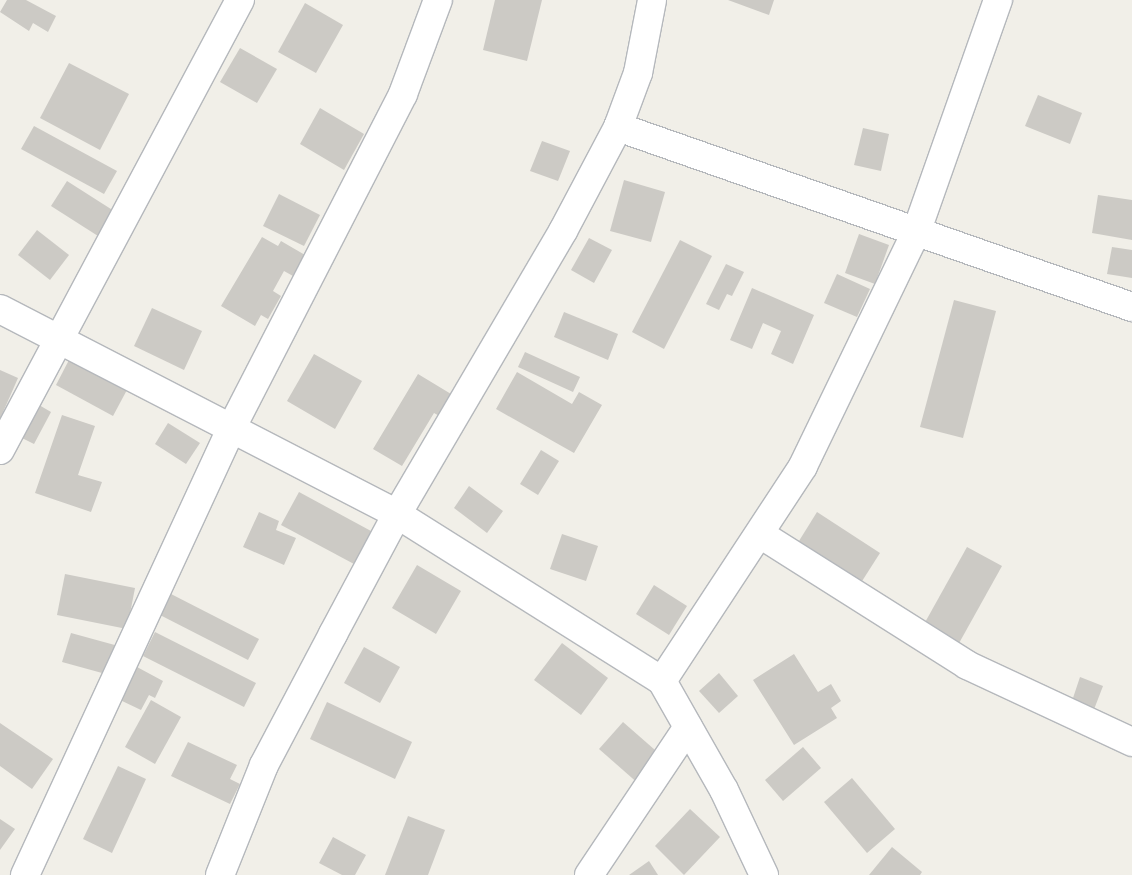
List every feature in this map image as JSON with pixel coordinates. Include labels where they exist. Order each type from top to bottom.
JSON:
[{"type":"street","points":[[0,450],[56,340],[240,0]]},
{"type":"street","points":[[25,875],[232,427],[403,94],[438,0]]},
{"type":"street","points":[[220,875],[264,765],[397,514],[562,231],[618,127],[638,73],[652,0]]},
{"type":"street","points":[[662,681],[804,466],[917,230],[998,0]]},
{"type":"street","points":[[618,127],[917,230],[1132,307]]},
{"type":"street","points":[[0,309],[56,340],[232,427],[397,514],[662,681],[724,790],[764,875]]},
{"type":"street","points":[[760,534],[967,665],[1132,742]]},
{"type":"street","points":[[589,875],[688,727]]},
{"type":"building","points":[[7,0],[26,0],[56,16],[48,32],[33,23],[29,31],[0,12]]},
{"type":"building","points":[[495,0],[542,0],[527,61],[483,50]]},
{"type":"building","points":[[728,0],[774,0],[769,15]]},
{"type":"building","points":[[305,3],[343,25],[316,73],[278,52]]},
{"type":"building","points":[[240,48],[277,69],[257,103],[220,82]]},
{"type":"building","points":[[69,63],[129,94],[100,150],[40,118]]},
{"type":"building","points":[[1038,95],[1082,113],[1070,144],[1025,126]]},
{"type":"building","points":[[320,108],[364,134],[344,170],[300,144]]},
{"type":"building","points":[[34,126],[117,171],[104,194],[21,149]]},
{"type":"building","points":[[863,128],[889,134],[881,171],[854,165]]},
{"type":"building","points":[[542,141],[570,151],[558,181],[530,171]]},
{"type":"building","points":[[624,180],[665,192],[651,242],[610,231]]},
{"type":"building","points":[[67,181],[114,211],[98,236],[51,206]]},
{"type":"building","points":[[279,194],[320,215],[304,246],[263,226]]},
{"type":"building","points":[[1098,195],[1132,200],[1132,240],[1092,233]]},
{"type":"building","points":[[37,230],[69,255],[50,280],[18,255]]},
{"type":"building","points":[[859,234],[889,245],[875,284],[845,273]]},
{"type":"building","points":[[262,237],[278,246],[281,241],[305,255],[293,276],[284,271],[273,291],[281,296],[268,319],[261,315],[255,326],[221,306]]},
{"type":"building","points":[[589,238],[612,250],[594,283],[571,270]]},
{"type":"building","points":[[680,240],[712,256],[664,349],[632,332]]},
{"type":"building","points":[[1112,247],[1132,250],[1132,278],[1107,274]]},
{"type":"building","points":[[726,264],[744,272],[732,296],[727,294],[719,310],[706,304]]},
{"type":"building","points":[[837,274],[870,289],[857,317],[824,303]]},
{"type":"building","points":[[752,288],[814,315],[793,364],[771,354],[781,331],[763,323],[752,349],[730,340]]},
{"type":"building","points":[[954,300],[996,311],[963,438],[920,427]]},
{"type":"building","points":[[152,308],[202,331],[184,370],[134,346]]},
{"type":"building","points":[[564,312],[618,334],[608,360],[554,337]]},
{"type":"building","points":[[525,352],[580,377],[573,392],[518,367]]},
{"type":"building","points":[[314,354],[362,381],[335,429],[287,401]]},
{"type":"building","points":[[70,358],[128,388],[113,416],[56,385]]},
{"type":"building","points":[[0,370],[18,378],[0,419]]},
{"type":"building","points":[[517,372],[572,404],[579,392],[602,405],[574,453],[496,409]]},
{"type":"building","points":[[418,374],[456,397],[443,418],[434,413],[402,466],[373,449]]},
{"type":"building","points":[[39,405],[51,412],[34,444],[22,438]]},
{"type":"building","points":[[62,415],[95,426],[78,475],[102,482],[91,512],[35,493]]},
{"type":"building","points":[[168,423],[200,443],[186,464],[155,444]]},
{"type":"building","points":[[541,450],[559,461],[538,495],[520,484]]},
{"type":"building","points":[[469,486],[503,511],[487,533],[454,508]]},
{"type":"building","points":[[299,492],[371,531],[354,564],[281,525]]},
{"type":"building","points":[[259,512],[279,521],[276,530],[296,538],[284,565],[243,547]]},
{"type":"building","points":[[817,512],[880,553],[857,589],[794,549]]},
{"type":"building","points":[[562,534],[598,546],[586,581],[550,569]]},
{"type":"building","points":[[967,547],[1002,566],[958,645],[923,626]]},
{"type":"building","points":[[417,565],[461,591],[436,634],[392,608]]},
{"type":"building","points":[[65,574],[135,588],[127,629],[57,615]]},
{"type":"building","points":[[654,585],[687,606],[669,635],[636,614]]},
{"type":"building","points":[[171,594],[259,639],[248,660],[160,615]]},
{"type":"building","points":[[155,632],[256,683],[244,707],[143,656]]},
{"type":"building","points":[[71,633],[122,647],[113,676],[62,662]]},
{"type":"building","points":[[562,643],[608,678],[581,715],[534,680]]},
{"type":"building","points":[[364,647],[400,667],[380,703],[344,683]]},
{"type":"building","points":[[794,654],[818,692],[831,684],[841,701],[831,708],[837,718],[794,745],[753,680]]},
{"type":"building","points":[[137,667],[163,681],[155,698],[149,695],[141,710],[120,700]]},
{"type":"building","points":[[719,673],[738,696],[719,713],[699,691]]},
{"type":"building","points":[[1080,677],[1103,686],[1093,712],[1071,704]]},
{"type":"building","points":[[151,700],[181,717],[155,764],[125,747]]},
{"type":"building","points":[[327,702],[412,742],[395,779],[310,739]]},
{"type":"building","points":[[623,722],[663,757],[640,785],[599,749]]},
{"type":"building","points":[[0,723],[53,759],[32,789],[0,766]]},
{"type":"building","points":[[188,742],[237,765],[230,779],[240,784],[230,804],[171,776]]},
{"type":"building","points":[[803,747],[821,768],[783,801],[765,780]]},
{"type":"building","points":[[118,766],[146,779],[112,853],[83,839]]},
{"type":"building","points":[[852,778],[895,829],[867,853],[824,802]]},
{"type":"building","points":[[690,809],[720,837],[684,875],[655,846]]},
{"type":"building","points":[[408,816],[445,830],[428,875],[385,875]]},
{"type":"building","points":[[0,819],[15,829],[0,850]]},
{"type":"building","points":[[333,837],[366,855],[355,875],[342,875],[319,863]]},
{"type":"building","points":[[892,847],[922,872],[920,875],[869,875]]},
{"type":"building","points":[[649,861],[658,875],[629,875]]}]
